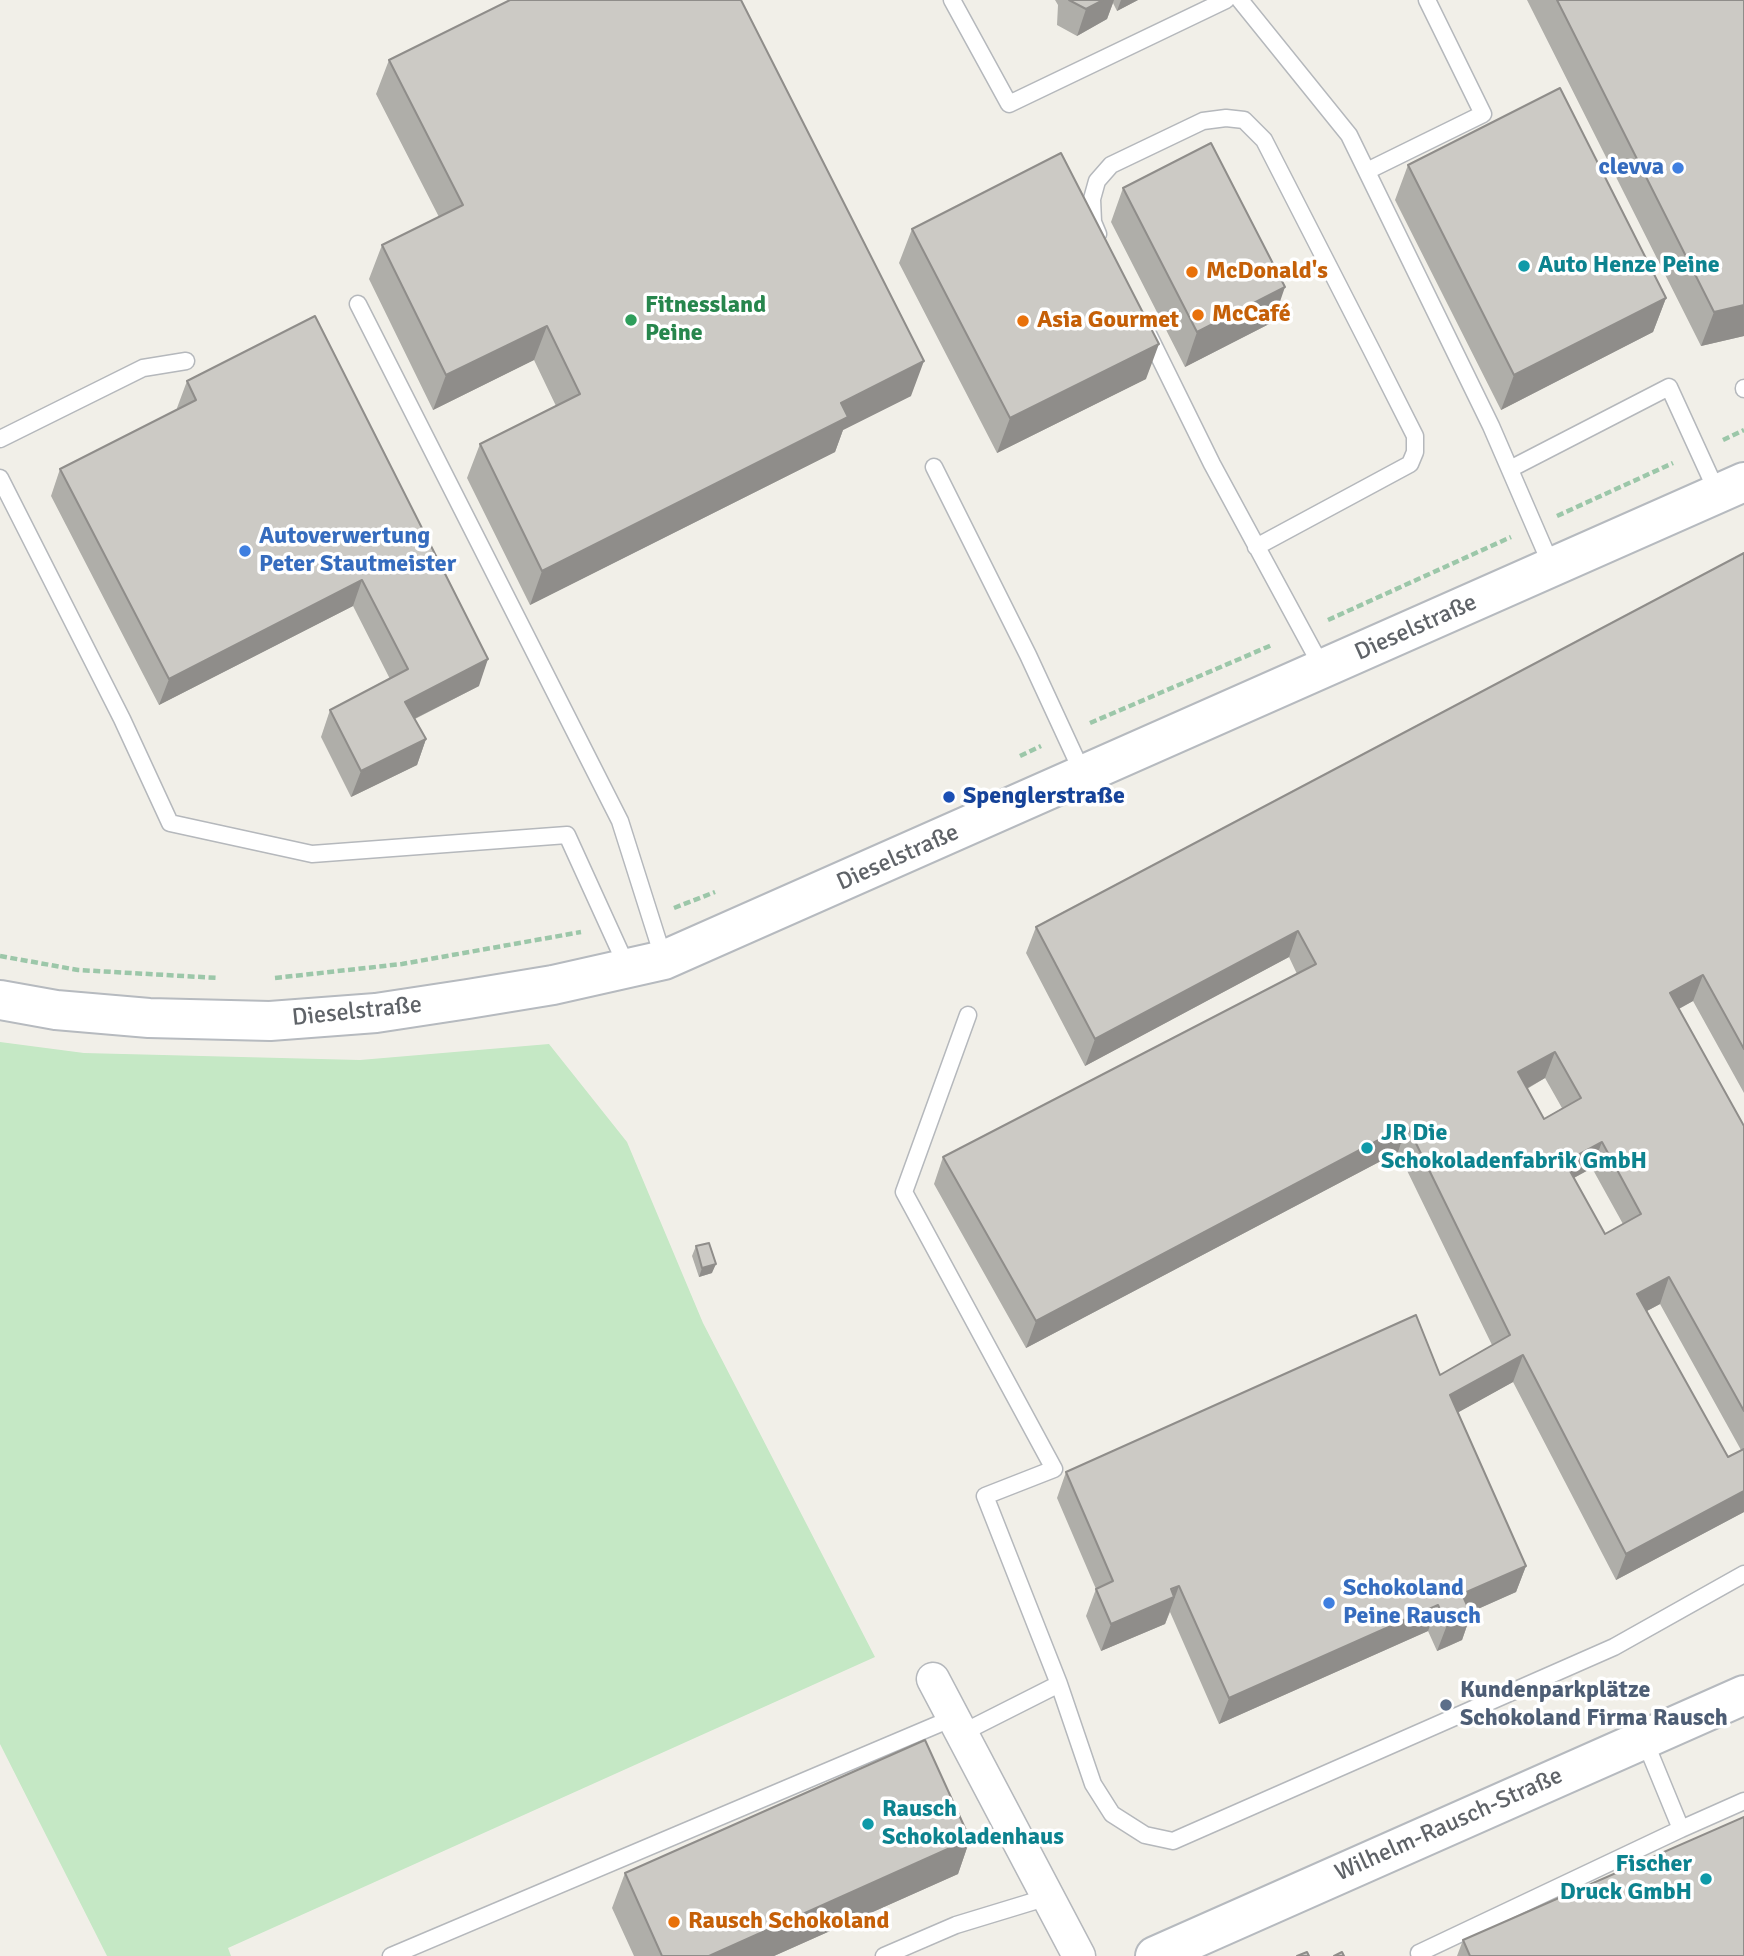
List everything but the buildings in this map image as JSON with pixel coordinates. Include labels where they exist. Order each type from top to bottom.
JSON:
[{"type":"street","name":"Dieselstraße","points":[[0,1000],[57,1010],[136,1017],[270,1021],[376,1013],[553,985],[646,964],[1084,775],[1731,488]]},
{"type":"street","points":[[933,1679],[1079,1956]]},
{"type":"street","name":"Wilhelm-Rausch-Straße","points":[[1161,1954],[1744,1695]]},
{"type":"lane","points":[[952,0],[1009,104],[1226,0]]},
{"type":"lane","points":[[1240,0],[1349,135],[1510,469],[1552,567]]},
{"type":"lane","points":[[1367,172],[1483,114],[1427,0]]},
{"type":"lane","points":[[1105,247],[1093,222],[1092,199],[1097,181],[1111,165],[1203,121],[1226,118],[1244,120],[1264,140],[1415,436],[1415,452],[1410,464],[1256,547]]},
{"type":"lane","points":[[358,304],[620,821],[651,917],[646,964]]},
{"type":"lane","points":[[1141,321],[1202,444],[1323,669]]},
{"type":"lane","points":[[0,439],[143,368],[186,361]]},
{"type":"lane","points":[[1510,469],[1669,387],[1699,451],[1731,488]]},
{"type":"lane","points":[[934,467],[1084,775]]},
{"type":"lane","points":[[0,478],[122,719],[170,823],[312,854],[567,835],[609,926],[646,964]]},
{"type":"lane","points":[[968,1015],[904,1192],[1054,1469],[985,1496],[1059,1684],[1093,1784],[1112,1814],[1144,1835],[1173,1841],[1614,1647],[1744,1574]]},
{"type":"lane","points":[[391,1956],[1059,1684]]},
{"type":"lane","points":[[1644,1739],[1681,1829]]},
{"type":"lane","points":[[1421,1956],[1419,1952],[1744,1801]]},
{"type":"lane","points":[[884,1956],[957,1925],[1048,1896]]},
{"type":"path","points":[[1016,758],[1065,734],[1303,631],[1744,430]]},
{"type":"path","points":[[651,917],[728,886]]},
{"type":"path","points":[[274,979],[402,964],[609,926]]},
{"type":"path","points":[[0,956],[78,970],[222,978]]},
{"type":"green space","points":[[0,1042],[84,1053],[360,1060],[549,1044],[627,1142],[703,1323],[875,1657],[228,1948],[231,1956],[107,1956],[0,1744]]},
{"type":"place","name":"clevva","points":[[1678,168]]},
{"type":"place","name":"Auto Henze Peine","points":[[1524,266]]},
{"type":"place","name":"McDonald's","points":[[1192,272]]},
{"type":"place","name":"McCafé","points":[[1198,315]]},
{"type":"place","name":"Fitnessland Peine","points":[[631,320]]},
{"type":"place","name":"Asia Gourmet","points":[[1023,321]]},
{"type":"place","name":"Autoverwertung Peter Stautmeister","points":[[245,551]]},
{"type":"place","name":"Spenglerstraße","points":[[949,797]]},
{"type":"place","name":"JR Die Schokoladenfabrik GmbH","points":[[1367,1148]]},
{"type":"place","name":"Schokoland Peine Rausch","points":[[1329,1603]]},
{"type":"place","name":"Kundenparkplätze Schokoland Firma Rausch","points":[[1446,1705]]},
{"type":"place","name":"Rausch Schokoladenhaus","points":[[868,1824]]},
{"type":"place","name":"Fischer Druck GmbH","points":[[1706,1879]]},
{"type":"place","name":"Rausch Schokoland","points":[[674,1922]]}]
